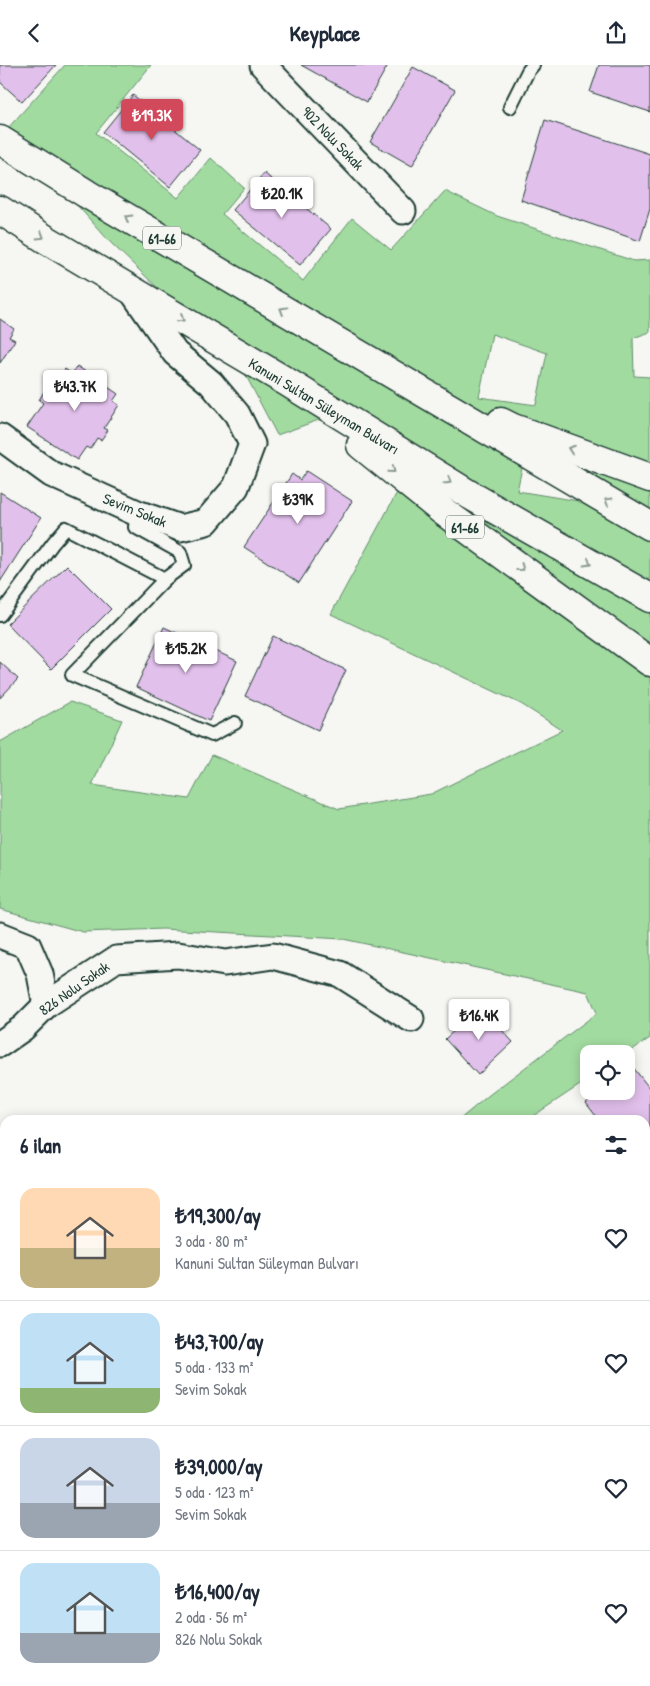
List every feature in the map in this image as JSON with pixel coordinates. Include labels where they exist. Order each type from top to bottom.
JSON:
[{"type":"main road","name":"61-66","points":[[1,141],[87,194],[650,526]]},
{"type":"main road","name":"Kanuni Sultan Süleyman Bulvarı","points":[[0,210],[132,291],[287,382],[470,495],[650,598]]},
{"type":"main road","name":"61-66","points":[[325,334],[513,428],[650,478]]},
{"type":"main road","name":"61-66","points":[[287,382],[353,439],[444,512],[650,662]]},
{"type":"street","name":"902 Nolu Sokak","points":[[263,65],[403,211]]},
{"type":"street","name":"Sevim Sokak","points":[[0,437],[51,474],[137,513],[180,528],[206,522],[236,487],[252,444],[237,414],[210,383],[175,353],[132,291]]},
{"type":"street","points":[[0,935],[28,945],[40,975],[46,1005]]},
{"type":"street","name":"826 Nolu Sokak","points":[[0,1043],[23,1028],[46,1005],[116,959],[178,955],[225,963],[273,956],[340,974],[411,1019]]},
{"type":"lane","points":[[510,107],[528,71],[533,65]]},
{"type":"lane","points":[[137,513],[134,527],[180,552],[184,565],[165,579],[72,675],[212,735],[235,723]]},
{"type":"lane","points":[[0,615],[66,528],[165,579]]},
{"type":"green space","points":[[65,65],[151,65],[96,133],[178,198],[211,158],[244,188],[222,214],[303,281],[352,218],[391,250],[445,191],[497,216],[634,261],[650,260],[650,332],[633,338],[634,376],[650,377],[650,1038],[635,1048],[635,1045],[580,1045],[580,1085],[535,1115],[465,1115],[597,1013],[588,992],[343,939],[163,929],[83,932],[0,909],[0,742],[70,702],[122,720],[92,785],[189,799],[212,755],[339,809],[431,794],[562,730],[521,704],[331,614],[406,476],[324,418],[277,435],[243,370],[110,242],[8,128]],"holes":[[[492,334],[547,353],[536,405],[479,397]],[[529,435],[597,452],[591,503],[517,491]]]},
{"type":"building","points":[[0,65],[56,65],[22,102],[0,82]]},
{"type":"building","points":[[301,65],[388,65],[367,102]]},
{"type":"building","points":[[599,65],[650,65],[650,112],[590,92]]},
{"type":"building","points":[[413,67],[455,90],[412,166],[370,142]]},
{"type":"building","points":[[133,95],[200,150],[170,187],[103,132]]},
{"type":"building","points":[[545,120],[650,154],[650,209],[640,241],[521,200]]},
{"type":"building","points":[[264,173],[331,229],[300,265],[233,210]]},
{"type":"building","points":[[0,319],[14,329],[9,337],[15,340],[0,363]]},
{"type":"building","points":[[77,366],[118,394],[113,401],[119,405],[104,428],[108,430],[101,440],[97,438],[90,449],[86,447],[77,460],[27,427],[43,403],[39,400],[45,390],[49,393],[65,369],[72,374]]},
{"type":"building","points":[[306,471],[352,501],[299,583],[244,547],[292,474],[300,480]]},
{"type":"building","points":[[0,492],[41,518],[0,582]]},
{"type":"building","points":[[67,565],[111,609],[51,669],[7,624]]},
{"type":"building","points":[[164,627],[237,661],[209,721],[136,687]]},
{"type":"building","points":[[273,636],[346,670],[318,730],[245,696]]},
{"type":"building","points":[[0,662],[18,679],[0,698]]},
{"type":"building","points":[[480,1007],[513,1042],[478,1075],[445,1039]]},
{"type":"building","points":[[635,1070],[650,1089],[650,1115],[595,1115],[586,1103],[590,1100],[635,1100]]}]
